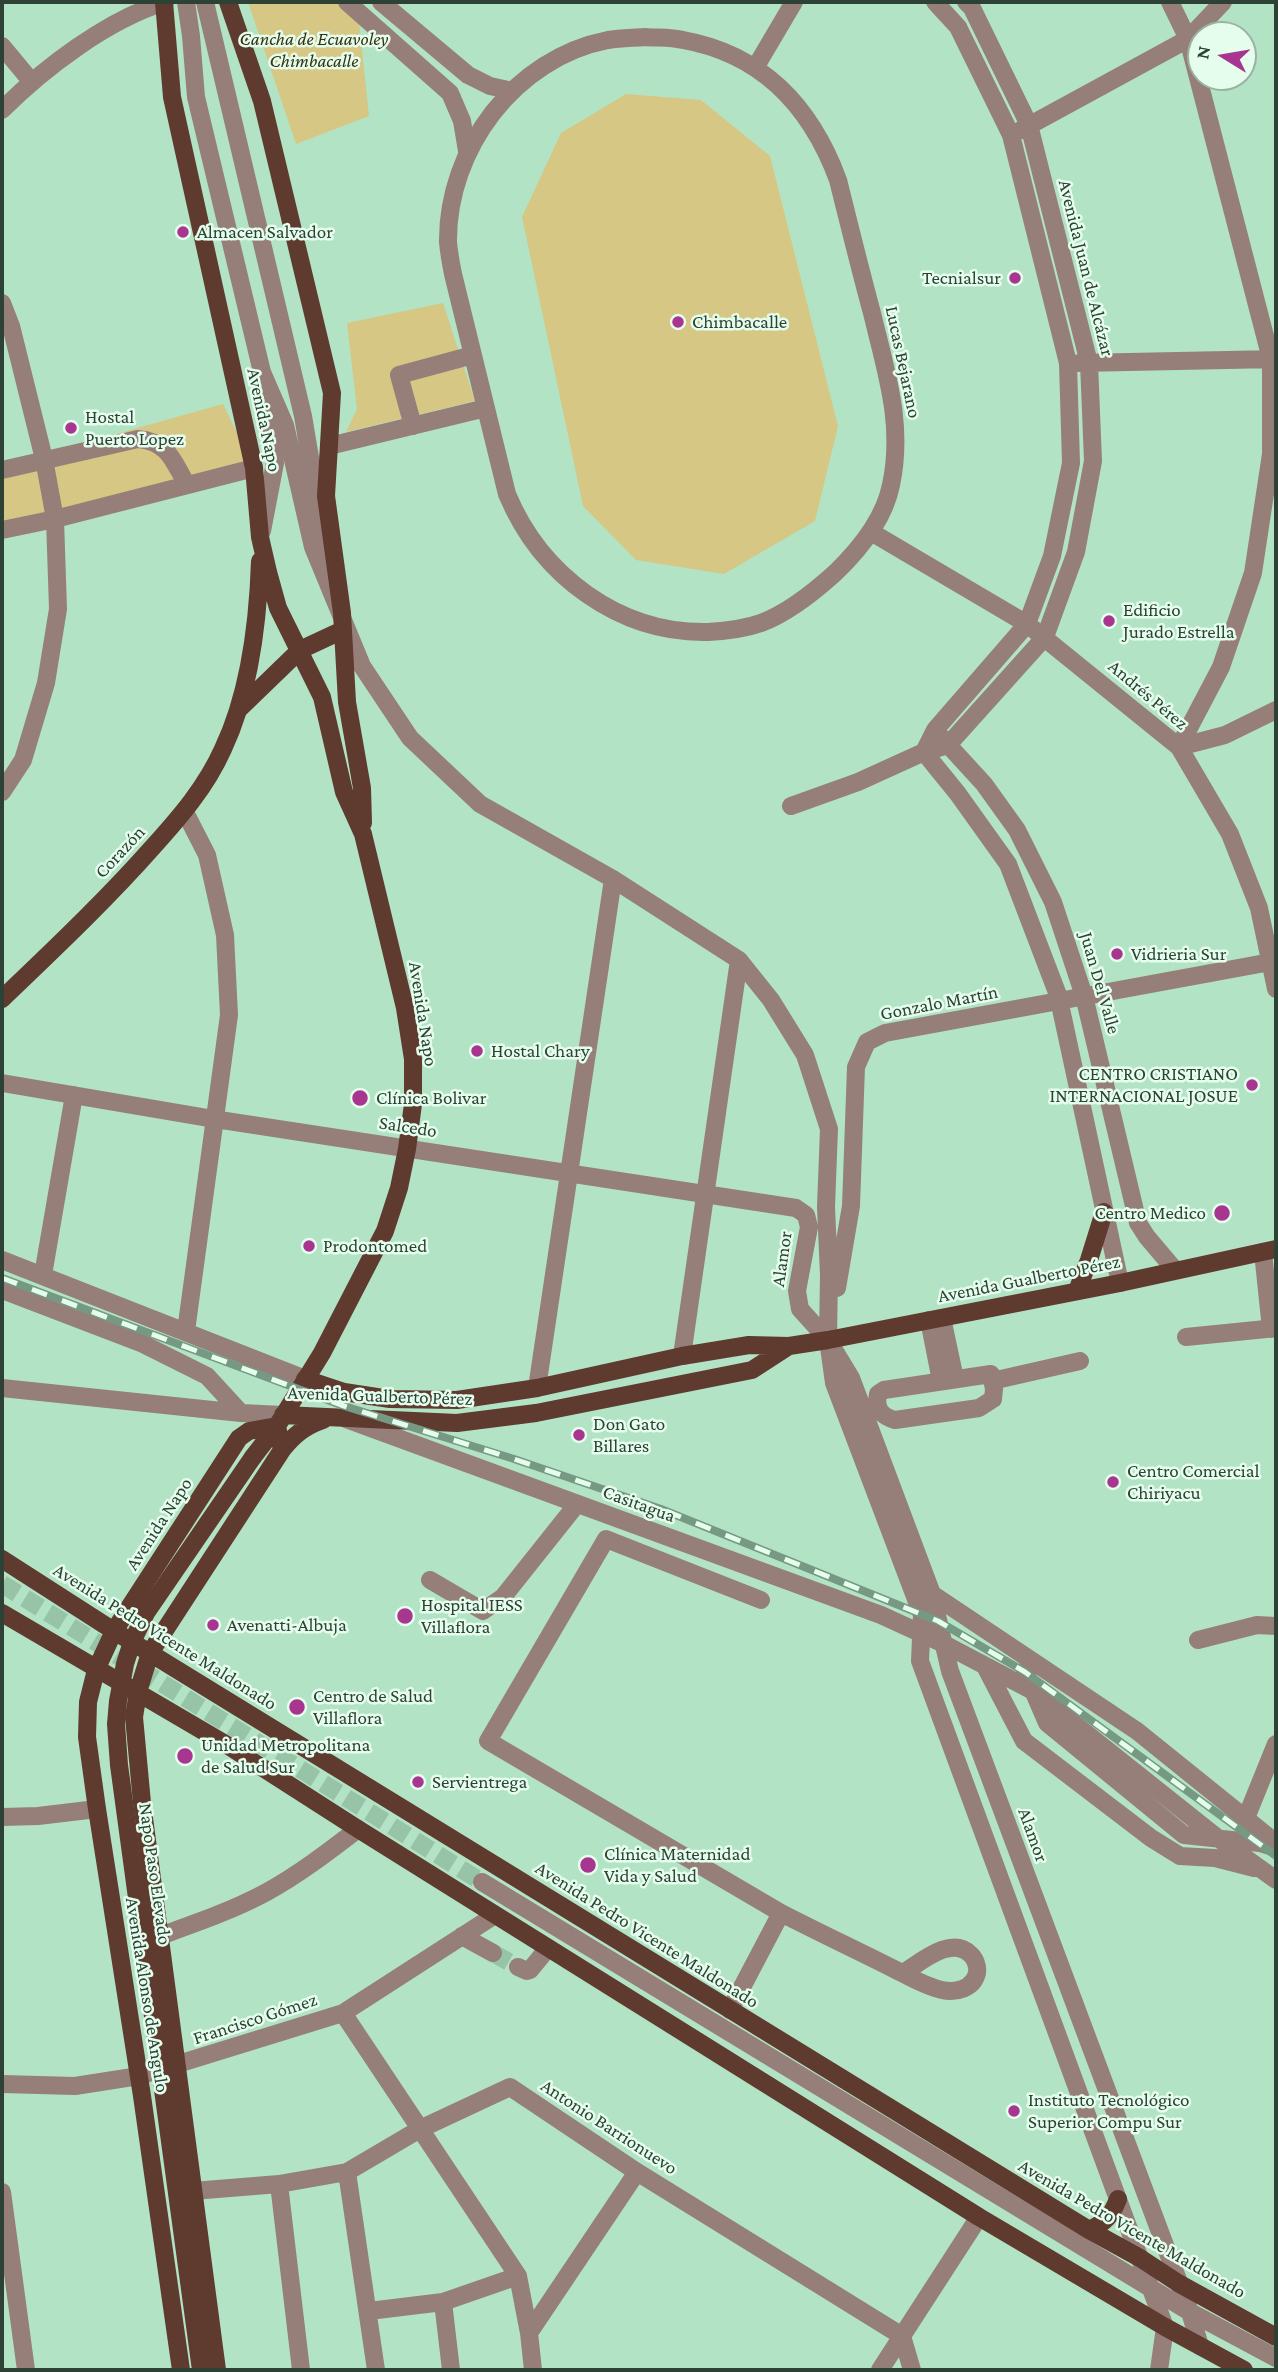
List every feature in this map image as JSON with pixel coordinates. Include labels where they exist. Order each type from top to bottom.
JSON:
[{"type":"main road","name":"Avenida Napo","points":[[114,1631],[239,1438],[249,1431],[280,1420],[354,1293],[385,1231],[399,1188],[408,1149],[413,1104],[413,1059],[405,1008],[363,834],[344,792],[321,697],[278,608],[260,537],[254,468],[172,97],[164,2]]},
{"type":"main road","name":"Avenida Napo","points":[[228,2],[262,101],[332,393],[326,496],[342,622],[347,702],[362,788],[363,834]]},
{"type":"main road","name":"Corazón","points":[[2,999],[122,882],[185,811],[204,785],[238,710],[246,675],[256,617],[260,537]]},
{"type":"main road","name":"Corazón","points":[[238,710],[300,650],[342,622]]},
{"type":"main road","points":[[1077,1291],[1104,1212]]},
{"type":"main road","name":"Avenida Gualberto Pérez","points":[[305,1379],[344,1392],[390,1399],[457,1399],[537,1388],[682,1356],[749,1345],[789,1346],[828,1340],[1269,1251]]},
{"type":"main road","name":"Avenida Gualberto Pérez","points":[[280,1420],[343,1418],[457,1423],[536,1413],[752,1370],[789,1346]]},
{"type":"main road","points":[[150,1653],[293,1436],[308,1425],[325,1419],[343,1418]]},
{"type":"main road","points":[[280,1420],[282,1450]]},
{"type":"main road","name":"Napo Paso Elevado","points":[[201,2370],[119,1765],[116,1724],[125,1664],[146,1613],[280,1420]]},
{"type":"main road","name":"Avenida Pedro Vicente Maldonado","points":[[2,1559],[114,1631],[1089,2230],[1276,2337]]},
{"type":"main road","points":[[2,1613],[227,1745],[979,2217],[1164,2327],[1244,2370]]},
{"type":"main road","name":"Avenida Alonso de Angulo","points":[[114,1631],[96,1670],[88,1702],[88,1737],[181,2370]]},
{"type":"main road","name":"Avenida Alonso de Angulo","points":[[150,1653],[138,1692],[134,1717],[135,1738],[217,2370]]},
{"type":"main road","points":[[1089,2230],[1102,2224],[1112,2213],[1118,2199]]},
{"type":"street","points":[[2,110],[31,81],[80,46],[142,9],[164,2]]},
{"type":"street","points":[[186,2],[196,97],[262,372],[275,463],[260,537]]},
{"type":"street","points":[[205,2],[303,416],[324,544],[342,622]]},
{"type":"street","points":[[347,2],[450,93],[462,121],[467,151]]},
{"type":"street","points":[[381,2],[468,75],[490,86],[513,91]]},
{"type":"street","points":[[755,68],[794,2]]},
{"type":"street","name":"Avenida Juan de Alcázar","points":[[924,752],[935,730],[1027,624],[1052,556],[1071,463],[1068,363],[1012,135],[958,27],[935,2]]},
{"type":"street","name":"Avenida Juan de Alcázar","points":[[791,806],[858,782],[948,744],[1045,637],[1076,552],[1093,461],[1089,363],[1029,125],[972,8],[966,2]]},
{"type":"street","points":[[1170,2],[1187,37]]},
{"type":"street","points":[[1205,21],[1223,2]]},
{"type":"street","name":"Lucas Bejarano","points":[[645,37],[682,40],[718,50],[755,68],[778,85],[804,113],[828,153],[838,180],[895,404],[896,457],[891,487],[871,532],[848,560],[822,585],[761,623],[725,631],[693,632],[658,628],[628,618],[601,605],[575,587],[548,560],[516,516],[507,494],[448,244],[450,210],[467,151],[486,121],[513,91],[536,71],[570,52],[607,40],[645,37]]},
{"type":"street","points":[[1012,135],[1187,40]]},
{"type":"street","points":[[2,46],[31,81]]},
{"type":"street","points":[[1179,747],[1221,667],[1253,573],[1271,454],[1273,359],[1202,91]]},
{"type":"street","points":[[2,303],[44,459],[55,519],[58,609],[46,683],[23,760],[2,793]]},
{"type":"street","points":[[413,426],[399,375],[473,355]]},
{"type":"street","points":[[1068,363],[1273,359]]},
{"type":"street","points":[[262,372],[285,425],[313,547],[342,622],[362,666],[410,738],[480,804],[613,879],[739,960],[771,1000],[806,1055],[829,1129],[826,1207],[828,1340],[834,1383],[922,1615],[920,1661],[1164,2327],[1159,2370]]},
{"type":"street","points":[[329,446],[486,408]]},
{"type":"street","points":[[2,470],[138,439],[154,440],[167,450],[187,485]]},
{"type":"street","points":[[2,530],[254,468]]},
{"type":"street","name":"Andrés Pérez","points":[[871,532],[1027,624],[1179,747],[1230,834],[1259,908],[1274,962],[1276,989]]},
{"type":"street","points":[[1179,747],[1225,735],[1276,710]]},
{"type":"street","name":"Juan Del Valle","points":[[935,730],[984,784],[1017,830],[1053,902],[1084,996],[1138,1223],[1146,1237],[1175,1270]]},
{"type":"street","points":[[924,752],[958,793],[1008,864],[1049,968],[1060,1002],[1120,1283]]},
{"type":"street","points":[[185,811],[207,855],[225,935],[229,1015],[186,1331]]},
{"type":"street","points":[[537,1388],[613,879]]},
{"type":"street","points":[[682,1356],[739,960]]},
{"type":"street","name":"Gonzalo Martín","points":[[828,1340],[851,1206],[856,1067],[867,1042],[885,1032],[1274,962]]},
{"type":"street","name":"Salcedo","points":[[2,1083],[214,1119],[796,1208],[806,1215]]},
{"type":"street","points":[[43,1275],[74,1095]]},
{"type":"street","name":"Alamor","points":[[806,1215],[809,1227],[797,1291],[800,1309],[828,1340],[851,1378],[932,1594],[950,1671],[1190,2312],[1200,2346]]},
{"type":"street","points":[[1186,1338],[1274,1328],[1269,1251]]},
{"type":"street","points":[[2,1260],[305,1379]]},
{"type":"street","points":[[2,1290],[141,1343],[207,1376],[241,1413]]},
{"type":"street","points":[[936,1319],[948,1380]]},
{"type":"street","points":[[992,1381],[1080,1361]]},
{"type":"street","points":[[991,1374],[993,1399],[979,1408],[895,1420],[884,1417],[878,1409],[878,1394],[884,1390],[948,1380],[991,1374]]},
{"type":"street","name":"Avenida Gualberto Pérez","points":[[2,1388],[241,1413],[280,1420]]},
{"type":"street","name":"Casitagua","points":[[343,1418],[868,1610],[943,1643],[1033,1691],[1219,1839],[1271,1876]]},
{"type":"street","points":[[430,1580],[483,1611],[488,1609],[503,1597],[577,1504]]},
{"type":"street","points":[[761,1600],[606,1539],[488,1741],[781,1913],[903,1973]]},
{"type":"street","points":[[932,1594],[1137,1731],[1276,1843]]},
{"type":"street","points":[[1198,1640],[1257,1625],[1276,1626]]},
{"type":"street","points":[[1031,1661],[1025,1672],[1033,1691]]},
{"type":"street","points":[[985,1666],[1024,1741],[1150,1838],[1180,1856],[1215,1858],[1271,1876]]},
{"type":"street","points":[[1246,1818],[1276,1744]]},
{"type":"street","points":[[2,1817],[97,1809]]},
{"type":"street","points":[[160,1936],[213,1917],[265,1893],[313,1864],[358,1829]]},
{"type":"street","points":[[1219,1839],[1260,1843],[1276,1848]]},
{"type":"street","points":[[482,1882],[1190,2312],[1276,2358]]},
{"type":"street","points":[[730,2010],[781,1913]]},
{"type":"street","name":"Francisco Gómez","points":[[2,2084],[75,2086],[139,2076],[343,2013],[495,1915]]},
{"type":"street","points":[[462,1936],[493,1953]]},
{"type":"street","points":[[518,1967],[530,1970],[548,1948]]},
{"type":"street","points":[[343,2013],[518,2276],[533,2370]]},
{"type":"street","name":"Antonio Barrionuevo","points":[[193,2191],[279,2185],[347,2172],[420,2129],[510,2087],[637,2172],[902,2336]]},
{"type":"street","points":[[347,2172],[376,2370]]},
{"type":"street","points":[[529,2333],[637,2172]]},
{"type":"street","points":[[279,2185],[301,2370]]},
{"type":"street","points":[[2,2192],[6,2255],[26,2370]]},
{"type":"street","points":[[880,2370],[979,2217]]},
{"type":"street","points":[[369,2311],[443,2302],[518,2276]]},
{"type":"street","points":[[443,2302],[451,2370]]},
{"type":"street","points":[[902,2336],[912,2370]]},
{"type":"green space","name":"Cancha de Ecuavoley Chimbacalle","points":[[248,2],[341,2],[359,22],[369,116],[296,144]]},
{"type":"green space","name":"Chimbacalle","points":[[626,94],[701,100],[770,156],[838,426],[815,521],[724,574],[636,560],[583,506],[522,217],[561,133]]},
{"type":"green space","points":[[443,303],[475,401],[346,432],[357,409],[347,323]]},
{"type":"green space","points":[[223,404],[254,468],[2,530],[2,466]]},
{"type":"tunnel","points":[[2,1584],[482,1882]]},
{"type":"tunnel","points":[[493,1953],[518,1967]]},
{"type":"railway","points":[[2,1278],[341,1405],[514,1459],[661,1509],[938,1621],[1025,1672],[1276,1856]]},
{"type":"place","name":"Almacen Salvador","points":[[183,232]]},
{"type":"place","name":"Tecnialsur","points":[[1015,278]]},
{"type":"place","name":"Chimbacalle","points":[[678,322]]},
{"type":"place","name":"Hostal Puerto Lopez","points":[[71,428]]},
{"type":"place","name":"Edificio Jurado Estrella","points":[[1109,621]]},
{"type":"place","name":"Vidrieria Sur","points":[[1117,954]]},
{"type":"place","name":"Hostal Chary","points":[[477,1051]]},
{"type":"place","name":"CENTRO CRISTIANO INTERNACIONAL JOSUE","points":[[1252,1085]]},
{"type":"place","name":"Clínica Bolivar","points":[[360,1098]]},
{"type":"place","name":"Centro Medico","points":[[1222,1213]]},
{"type":"place","name":"Prodontomed","points":[[309,1246]]},
{"type":"place","name":"Don Gato Billares","points":[[579,1435]]},
{"type":"place","name":"Centro Comercial Chiriyacu","points":[[1113,1482]]},
{"type":"place","name":"Hospital IESS Villaflora","points":[[405,1616]]},
{"type":"place","name":"Avenatti-Albuja","points":[[213,1625]]},
{"type":"place","name":"Centro de Salud Villaflora","points":[[297,1707]]},
{"type":"place","name":"Unidad Metropolitana de Salud Sur","points":[[185,1756]]},
{"type":"place","name":"Servientrega","points":[[418,1782]]},
{"type":"place","name":"Clínica Maternidad Vida y Salud","points":[[588,1865]]},
{"type":"place","name":"Instituto Tecnológico Superior Compu Sur","points":[[1014,2111]]}]
